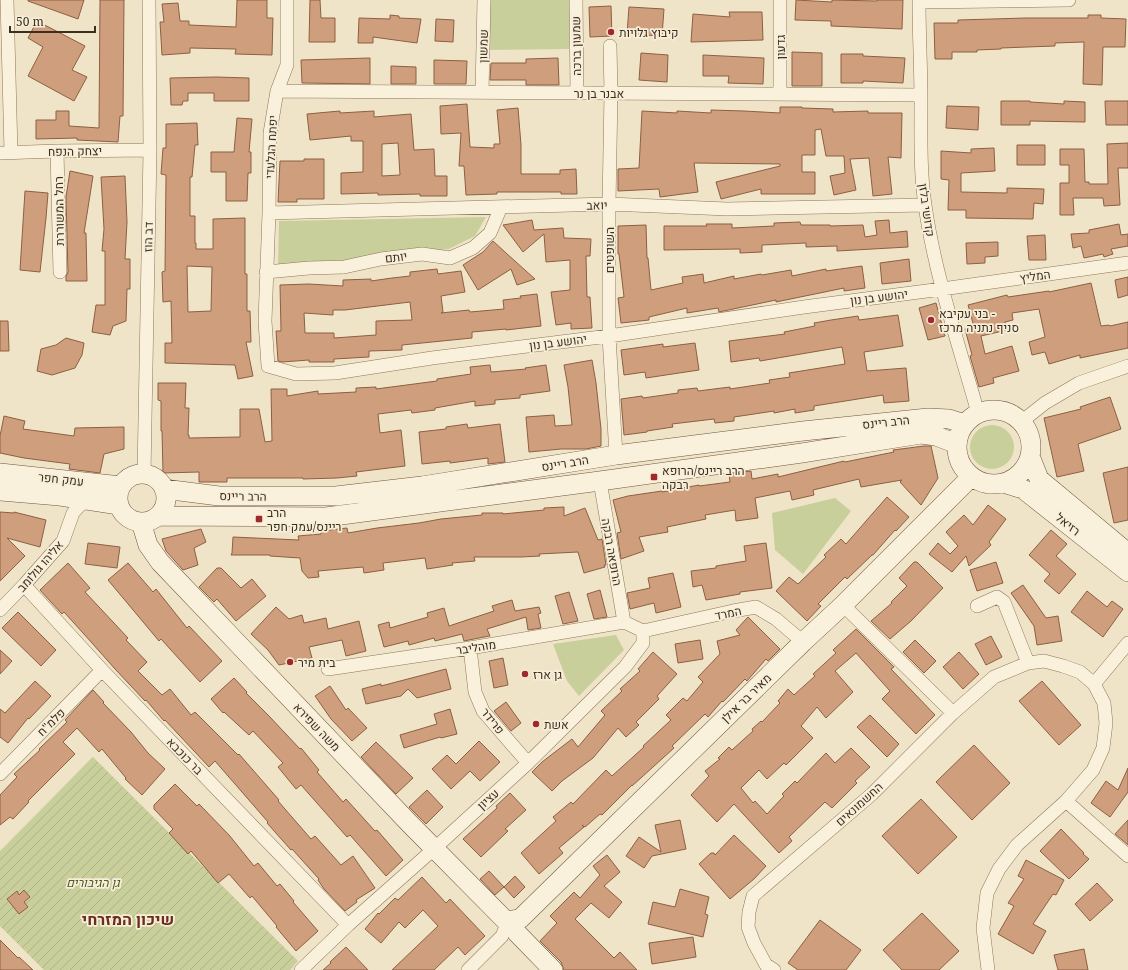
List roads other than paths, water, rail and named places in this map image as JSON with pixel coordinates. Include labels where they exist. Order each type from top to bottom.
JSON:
[{"type":"main road","points":[[990,410],[1001,411],[1012,415],[1021,422],[1028,432],[1031,444],[1030,456],[1020,473],[1003,483],[992,484],[982,482],[972,477],[963,468],[958,456],[957,444],[959,433],[972,418],[990,410]]},
{"type":"main road","name":"הרב ריינס","points":[[164,489],[219,496],[336,496],[422,486],[616,455],[803,431],[928,418],[972,418]]},
{"type":"main road","name":"הרב ריינס","points":[[150,519],[326,517],[802,453],[921,434],[936,436],[957,444]]},
{"type":"main road","name":"רזיאל","points":[[1030,456],[1039,479],[1128,553]]},
{"type":"main road","name":"עמק חפר","points":[[0,473],[121,486]]},
{"type":"main road","points":[[136,474],[144,474],[154,476],[160,482],[164,489],[166,501],[163,509],[150,519],[133,520],[123,513],[119,505],[118,494],[121,486],[128,478],[136,474]]},
{"type":"main road","name":"מאיר בר אילן","points":[[511,927],[972,477]]},
{"type":"main road","name":"רזיאל","points":[[1003,483],[1023,488],[1128,572]]},
{"type":"main road","name":"עמק חפר","points":[[0,490],[60,496],[119,505]]},
{"type":"main road","name":"משה שפירא","points":[[150,519],[148,545],[160,562],[409,823],[553,970]]},
{"type":"street","points":[[6,0],[4,80],[6,152]]},
{"type":"street","name":"דב הוז","points":[[144,474],[150,150],[149,0]]},
{"type":"street","name":"יפתח הגלעדי","points":[[266,272],[269,213],[270,133],[277,91],[287,65],[287,0]]},
{"type":"street","name":"שמשון","points":[[482,92],[484,0]]},
{"type":"street","name":"שמעון ברכה","points":[[576,0],[577,93]]},
{"type":"street","name":"גדעון","points":[[780,0],[780,94]]},
{"type":"street","points":[[919,1],[1069,0]]},
{"type":"street","name":"קדושי בלזן","points":[[919,1],[922,157],[925,205],[930,236],[972,418]]},
{"type":"street","name":"השופטים","points":[[610,46],[610,336],[616,455]]},
{"type":"street","name":"אבנר בן נר","points":[[277,91],[921,95]]},
{"type":"street","name":"יצחק הנפח","points":[[6,152],[150,150]]},
{"type":"street","name":"רחל המשוררת","points":[[57,151],[60,272]]},
{"type":"street","name":"יואב","points":[[269,213],[609,204],[727,209],[925,205]]},
{"type":"street","name":"יותם","points":[[266,272],[309,268],[344,268],[381,259],[422,254],[450,258],[473,248],[490,233],[501,207]]},
{"type":"street","name":"המליץ","points":[[942,289],[1128,263]]},
{"type":"street","name":"יהושע בן נון","points":[[266,272],[265,321],[268,366],[296,374],[335,373],[432,358],[610,336],[804,307],[942,289]]},
{"type":"street","points":[[1021,422],[1045,403],[1080,383],[1128,366]]},
{"type":"street","name":"הרופאה רבקה","points":[[600,481],[624,622]]},
{"type":"street","name":"אליהו גולומב","points":[[0,610],[63,541],[73,513],[79,506],[89,500]]},
{"type":"street","name":"בר כוכבא","points":[[24,585],[102,670],[348,925]]},
{"type":"street","points":[[976,606],[997,597],[1004,602],[1028,663]]},
{"type":"street","points":[[842,605],[953,714]]},
{"type":"street","name":"המרד","points":[[643,631],[733,611],[756,608],[776,619],[803,642]]},
{"type":"street","points":[[624,622],[643,631]]},
{"type":"street","name":"מוהליבר","points":[[328,669],[470,648],[624,622]]},
{"type":"street","name":"עציון","points":[[301,970],[348,925],[528,763],[625,668],[643,643],[643,631]]},
{"type":"street","points":[[1094,684],[1128,644]]},
{"type":"street","name":"פרידר","points":[[470,648],[475,692],[483,711],[528,763]]},
{"type":"street","name":"החשמונאים","points":[[774,970],[766,965],[754,943],[748,927],[749,912],[753,896],[872,794],[953,714],[994,677],[1028,663],[1044,661],[1080,672],[1094,684],[1104,703],[1106,723],[1103,748],[1093,770],[1066,802],[1018,845],[999,869],[987,893],[983,928],[988,970]]},
{"type":"street","name":"פלמ\"ח","points":[[0,774],[102,670]]},
{"type":"street","points":[[1066,802],[1128,856]]},
{"type":"street","name":"מאיר בר אילן","points":[[468,970],[511,927]]},
{"type":"place","name":"קיבוץ גלויות","points":[[611,32]]},
{"type":"place","name":"בני עקיבא - סניף נתניה מרכז","points":[[931,320]]},
{"type":"place","name":"הרב ריינס/הרופא רבקה","points":[[654,477]]},
{"type":"place","name":"הרב ריינס/עמק חפר","points":[[259,519]]},
{"type":"place","name":"בית מיר","points":[[290,662]]},
{"type":"place","name":"גן ארז","points":[[525,674]]},
{"type":"place","name":"אשת","points":[[536,724]]},
{"type":"district","name":"שיכון המזרחי","points":[[128,919]]},
{"type":"park label","name":"גן הגיבורים","points":[[93,882]]}]
